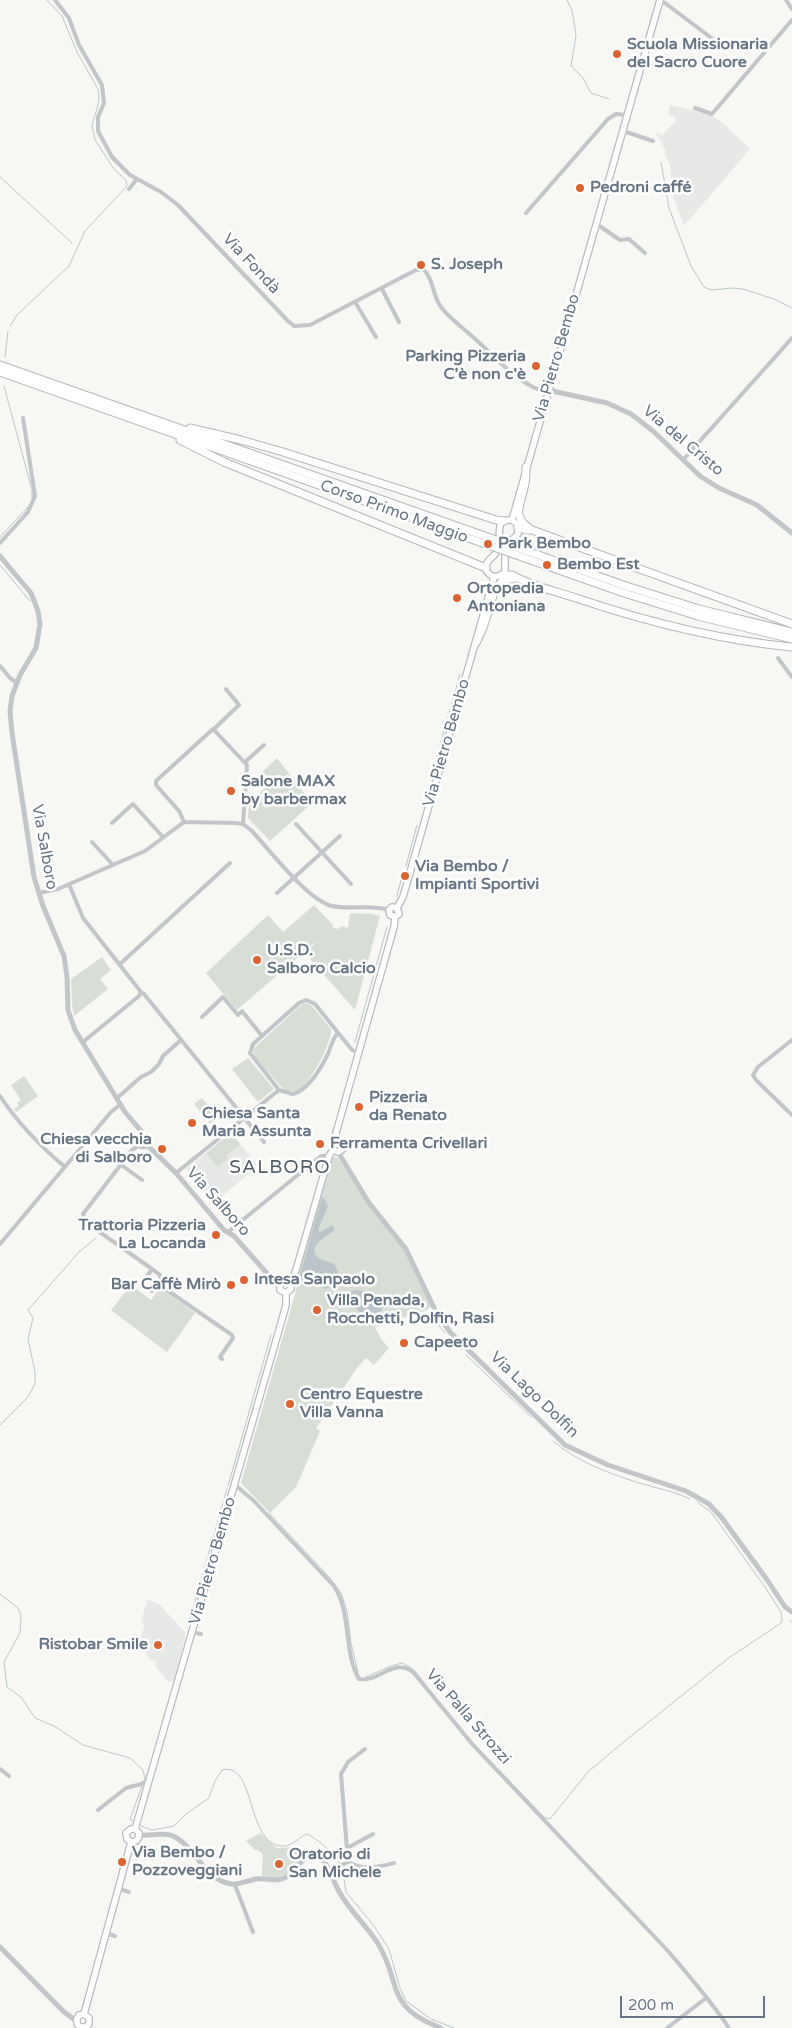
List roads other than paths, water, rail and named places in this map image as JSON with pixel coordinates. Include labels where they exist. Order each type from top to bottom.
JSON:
[{"type":"highway","name":"Corso Primo Maggio","points":[[0,365],[137,417],[698,616],[792,639]]},
{"type":"highway","name":"Corso Primo Maggio","points":[[0,372],[137,417]]},
{"type":"highway","points":[[137,417],[253,443],[496,520],[508,520]]},
{"type":"highway","points":[[137,417],[156,431],[178,439],[224,462],[486,568]]},
{"type":"highway","points":[[526,467],[525,484],[518,511],[520,519],[532,530]]},
{"type":"highway","points":[[518,527],[532,530],[792,624]]},
{"type":"highway","points":[[502,575],[512,575],[610,610],[658,623],[728,640],[792,647]]},
{"type":"highway","points":[[476,643],[483,628],[495,589],[503,580],[517,578]]},
{"type":"highway","name":"Corso Primo Maggio","points":[[625,589],[792,632]]},
{"type":"main road","name":"Via Pietro Bembo","points":[[486,568],[488,561],[497,552],[501,541],[499,528],[508,520],[526,467],[660,1]]},
{"type":"main road","points":[[486,568],[488,573],[494,576],[502,575],[506,568],[505,556],[509,543],[518,534],[518,527],[508,520]]},
{"type":"main road","name":"Via Pietro Bembo","points":[[336,1141],[336,1133],[394,927],[395,917],[399,914],[397,908],[403,898],[494,576]]},
{"type":"main road","points":[[395,917],[390,916],[389,910],[392,907],[397,908]]},
{"type":"main road","points":[[336,1141],[341,1142],[343,1149],[336,1151],[332,1146],[336,1141]]},
{"type":"main road","name":"Via Pietro Bembo","points":[[279,1287],[281,1282],[288,1281],[296,1270],[329,1156],[336,1151]]},
{"type":"main road","name":"Via Pietro Bembo","points":[[137,1832],[144,1783],[197,1633],[234,1485],[283,1314],[286,1293],[291,1289],[288,1281]]},
{"type":"main road","points":[[279,1287],[280,1290],[286,1293]]},
{"type":"main road","points":[[130,1829],[137,1832],[138,1839],[131,1842],[127,1839],[126,1833],[130,1829]]},
{"type":"main road","points":[[84,2014],[124,1890],[131,1842]]},
{"type":"main road","points":[[84,2014],[89,2018],[92,2025],[80,2027],[76,2020],[78,2016],[84,2014]]},
{"type":"street","name":"Via Fondà","points":[[55,0],[69,18],[79,45],[102,86],[104,94],[97,124],[99,135],[115,162],[137,180],[161,192],[178,205],[294,326],[310,325],[416,270],[423,269],[429,275],[436,300],[447,315],[476,339],[509,372],[526,383],[548,391]]},
{"type":"street","points":[[786,0],[792,9]]},
{"type":"street","points":[[660,1],[718,43]]},
{"type":"street","points":[[695,108],[712,114],[792,20]]},
{"type":"street","points":[[526,213],[608,119],[616,114],[627,115]]},
{"type":"street","points":[[623,131],[653,141]]},
{"type":"street","points":[[129,189],[137,180]]},
{"type":"street","points":[[596,225],[601,226],[620,240],[629,238],[645,253]]},
{"type":"street","points":[[382,289],[400,322]]},
{"type":"street","points":[[355,302],[376,337]]},
{"type":"street","points":[[683,460],[792,338]]},
{"type":"street","name":"Via del Cristo","points":[[548,391],[619,407],[653,430],[708,482],[756,505],[792,533]]},
{"type":"street","points":[[0,543],[28,512],[35,496],[23,418]]},
{"type":"street","name":"Via Salboro","points":[[0,556],[31,593],[39,618],[40,632],[36,648],[16,683],[12,696],[10,722],[34,876],[64,956],[68,1010],[75,1030],[140,1131],[142,1138],[147,1140],[147,1145],[176,1173],[279,1287]]},
{"type":"street","points":[[778,658],[792,677]]},
{"type":"street","points":[[0,666],[16,683]]},
{"type":"street","points":[[184,822],[182,814],[156,784],[156,781],[239,705],[226,689]]},
{"type":"street","points":[[214,729],[247,765],[243,824]]},
{"type":"street","points":[[245,762],[264,745]]},
{"type":"street","points":[[112,824],[133,804],[163,837]]},
{"type":"street","points":[[39,893],[69,884],[145,851],[184,822],[243,824],[251,830],[309,893],[324,903],[333,906],[376,907],[389,910]]},
{"type":"street","points":[[296,824],[351,884]]},
{"type":"street","points":[[277,893],[340,836]]},
{"type":"street","points":[[92,842],[113,866]]},
{"type":"street","points":[[120,964],[230,863]]},
{"type":"street","points":[[69,884],[83,918],[140,992],[144,994],[264,1142]]},
{"type":"street","points":[[83,1042],[139,996],[140,992]]},
{"type":"street","points":[[202,1017],[223,997],[238,1015],[242,1011],[262,1036]]},
{"type":"street","points":[[338,1033],[320,1067],[303,1090],[293,1094],[279,1090],[250,1053],[250,1048],[262,1036],[299,1003],[306,1000],[315,1004],[352,1050],[358,1053]]},
{"type":"street","points":[[117,1098],[141,1077],[151,1072],[159,1064],[163,1056],[181,1040]]},
{"type":"street","points":[[792,1040],[758,1067],[753,1075],[792,1115]]},
{"type":"street","points":[[176,1173],[279,1090]]},
{"type":"street","points":[[0,1096],[20,1124],[50,1155],[65,1167]]},
{"type":"street","points":[[0,1244],[110,1112],[121,1104]]},
{"type":"street","points":[[139,1145],[138,1140],[142,1138]]},
{"type":"street","points":[[147,1145],[143,1147],[139,1145],[132,1150],[83,1214],[87,1223],[152,1269],[161,1278],[151,1291],[143,1282],[152,1269]]},
{"type":"street","name":"Via Lago Dolfin","points":[[336,1151],[369,1202],[406,1249],[436,1312],[450,1332],[564,1445],[616,1469],[686,1491],[712,1507],[768,1581],[785,1608],[791,1611]]},
{"type":"street","points":[[228,1232],[321,1156],[329,1156]]},
{"type":"street","points":[[120,1164],[142,1180]]},
{"type":"street","points":[[271,1276],[288,1281]]},
{"type":"street","points":[[158,1284],[232,1336],[233,1338],[220,1357],[222,1358]]},
{"type":"street","name":"Via Palla Strozzi","points":[[234,1485],[249,1496],[334,1586],[342,1602],[348,1644],[359,1679],[366,1680],[399,1666],[411,1670],[473,1745],[668,1952],[706,1998],[716,2007],[729,2028]]},
{"type":"street","points":[[347,1863],[348,1847],[341,1774],[348,1762],[365,1749]]},
{"type":"street","points":[[0,1769],[9,1776]]},
{"type":"street","points":[[98,1810],[126,1788],[144,1783]]},
{"type":"street","points":[[137,1832],[173,1836],[212,1875],[220,1881],[236,1885],[254,1879],[282,1879],[289,1876],[306,1857],[313,1856],[323,1861],[331,1871],[346,1904],[371,1934],[383,1953],[394,1988],[401,2002],[420,2018],[441,2028]]},
{"type":"street","points":[[348,1847],[373,1834]]},
{"type":"street","points":[[331,1871],[347,1863],[362,1868],[394,1863]]},
{"type":"street","points":[[236,1885],[253,1932]]},
{"type":"street","points":[[0,1947],[63,2011],[76,2020]]},
{"type":"street","points":[[667,2028],[706,1998]]},
{"type":"waterway","points":[[10,326],[17,315],[69,266],[85,231],[127,186],[126,180],[114,169],[95,140],[92,125],[98,105],[98,89],[77,52],[62,16],[47,0]]},
{"type":"waterway","points":[[567,0],[572,10],[576,35],[571,66],[583,78],[591,93],[609,99]]},
{"type":"waterway","points":[[661,162],[669,208],[691,266],[704,287],[711,290],[743,289],[774,299],[792,308]]},
{"type":"waterway","points":[[0,177],[72,243]]},
{"type":"waterway","points":[[5,357],[8,331]]},
{"type":"waterway","points":[[4,386],[32,490],[32,499]]},
{"type":"waterway","points":[[0,537],[28,507]]},
{"type":"waterway","points":[[0,565],[30,601]]},
{"type":"waterway","points":[[447,721],[460,674]]},
{"type":"waterway","points":[[436,759],[444,731]]},
{"type":"waterway","points":[[431,778],[435,763]]},
{"type":"waterway","points":[[406,866],[417,825]]},
{"type":"waterway","points":[[397,896],[401,880]]},
{"type":"waterway","points":[[355,1042],[387,927]]},
{"type":"waterway","points":[[0,1425],[28,1397],[35,1384],[35,1372],[28,1339],[33,1318],[28,1310],[79,1252],[96,1238]]},
{"type":"waterway","points":[[430,1315],[445,1333]]},
{"type":"waterway","points":[[228,1486],[271,1335]]},
{"type":"waterway","points":[[449,1338],[461,1350]]},
{"type":"waterway","points":[[466,1355],[531,1417]]},
{"type":"waterway","points":[[553,1441],[571,1454],[600,1469],[690,1499]]},
{"type":"waterway","points":[[189,1622],[227,1489]]},
{"type":"waterway","points":[[475,1745],[545,1818],[550,1819],[588,1772],[615,1749],[730,1657],[781,1623],[781,1612],[765,1587],[711,1512],[697,1502]]},
{"type":"waterway","points":[[269,1513],[330,1578],[341,1593],[347,1611],[351,1643],[358,1672]]},
{"type":"waterway","points":[[0,1594],[18,1608],[21,1616],[20,1633],[4,1662],[7,1687],[21,1697],[35,1718],[54,1726],[83,1745],[130,1758],[143,1770],[145,1779],[143,1782]]},
{"type":"waterway","points":[[366,1677],[402,1663],[413,1669],[425,1684]]},
{"type":"waterway","points":[[141,1826],[152,1830],[174,1826],[186,1814],[209,1798],[215,1781],[222,1770],[233,1771],[241,1778],[247,1790],[256,1820],[263,1833],[272,1843],[287,1846],[307,1834],[326,1847],[340,1864]]},
{"type":"waterway","points":[[134,1822],[130,1819],[142,1786]]},
{"type":"waterway","points":[[342,1867],[346,1892],[374,1926],[389,1949],[400,1988],[406,2001],[431,2019],[454,2028]]},
{"type":"place","name":"Scuola Missionaria del Sacro Cuore","points":[[617,54]]},
{"type":"place","name":"Pedroni caffé","points":[[580,188]]},
{"type":"place","name":"S. Joseph","points":[[421,265]]},
{"type":"place","name":"Parking Pizzeria C'è non c'è","points":[[536,366]]},
{"type":"place","name":"Park Bembo","points":[[488,544]]},
{"type":"place","name":"Bembo Est","points":[[547,565]]},
{"type":"place","name":"Ortopedia Antoniana","points":[[457,598]]},
{"type":"place","name":"Salone MAX by barbermax","points":[[231,791]]},
{"type":"place","name":"Via Bembo / Impianti Sportivi","points":[[405,876]]},
{"type":"place","name":"U.S.D. Salboro Calcio","points":[[257,960]]},
{"type":"place","name":"Pizzeria da Renato","points":[[359,1107]]},
{"type":"place","name":"Chiesa Santa Maria Assunta","points":[[192,1123]]},
{"type":"place","name":"Ferramenta Crivellari","points":[[320,1144]]},
{"type":"place","name":"Chiesa vecchia di Salboro","points":[[162,1149]]},
{"type":"place","name":"Trattoria Pizzeria La Locanda","points":[[216,1235]]},
{"type":"place","name":"Intesa Sanpaolo","points":[[244,1280]]},
{"type":"place","name":"Bar Caffè Mirò","points":[[231,1285]]},
{"type":"place","name":"Villa Penada, Rocchetti, Dolfin, Rasi","points":[[317,1310]]},
{"type":"place","name":"Capeeto","points":[[404,1343]]},
{"type":"place","name":"Centro Equestre Villa Vanna","points":[[290,1404]]},
{"type":"place","name":"Ristobar Smile","points":[[158,1645]]},
{"type":"place","name":"Via Bembo / Pozzoveggiani","points":[[122,1862]]},
{"type":"place","name":"Oratorio di San Michele","points":[[279,1864]]},
{"type":"district","name":"SALBORO","points":[[280,1168]]}]
